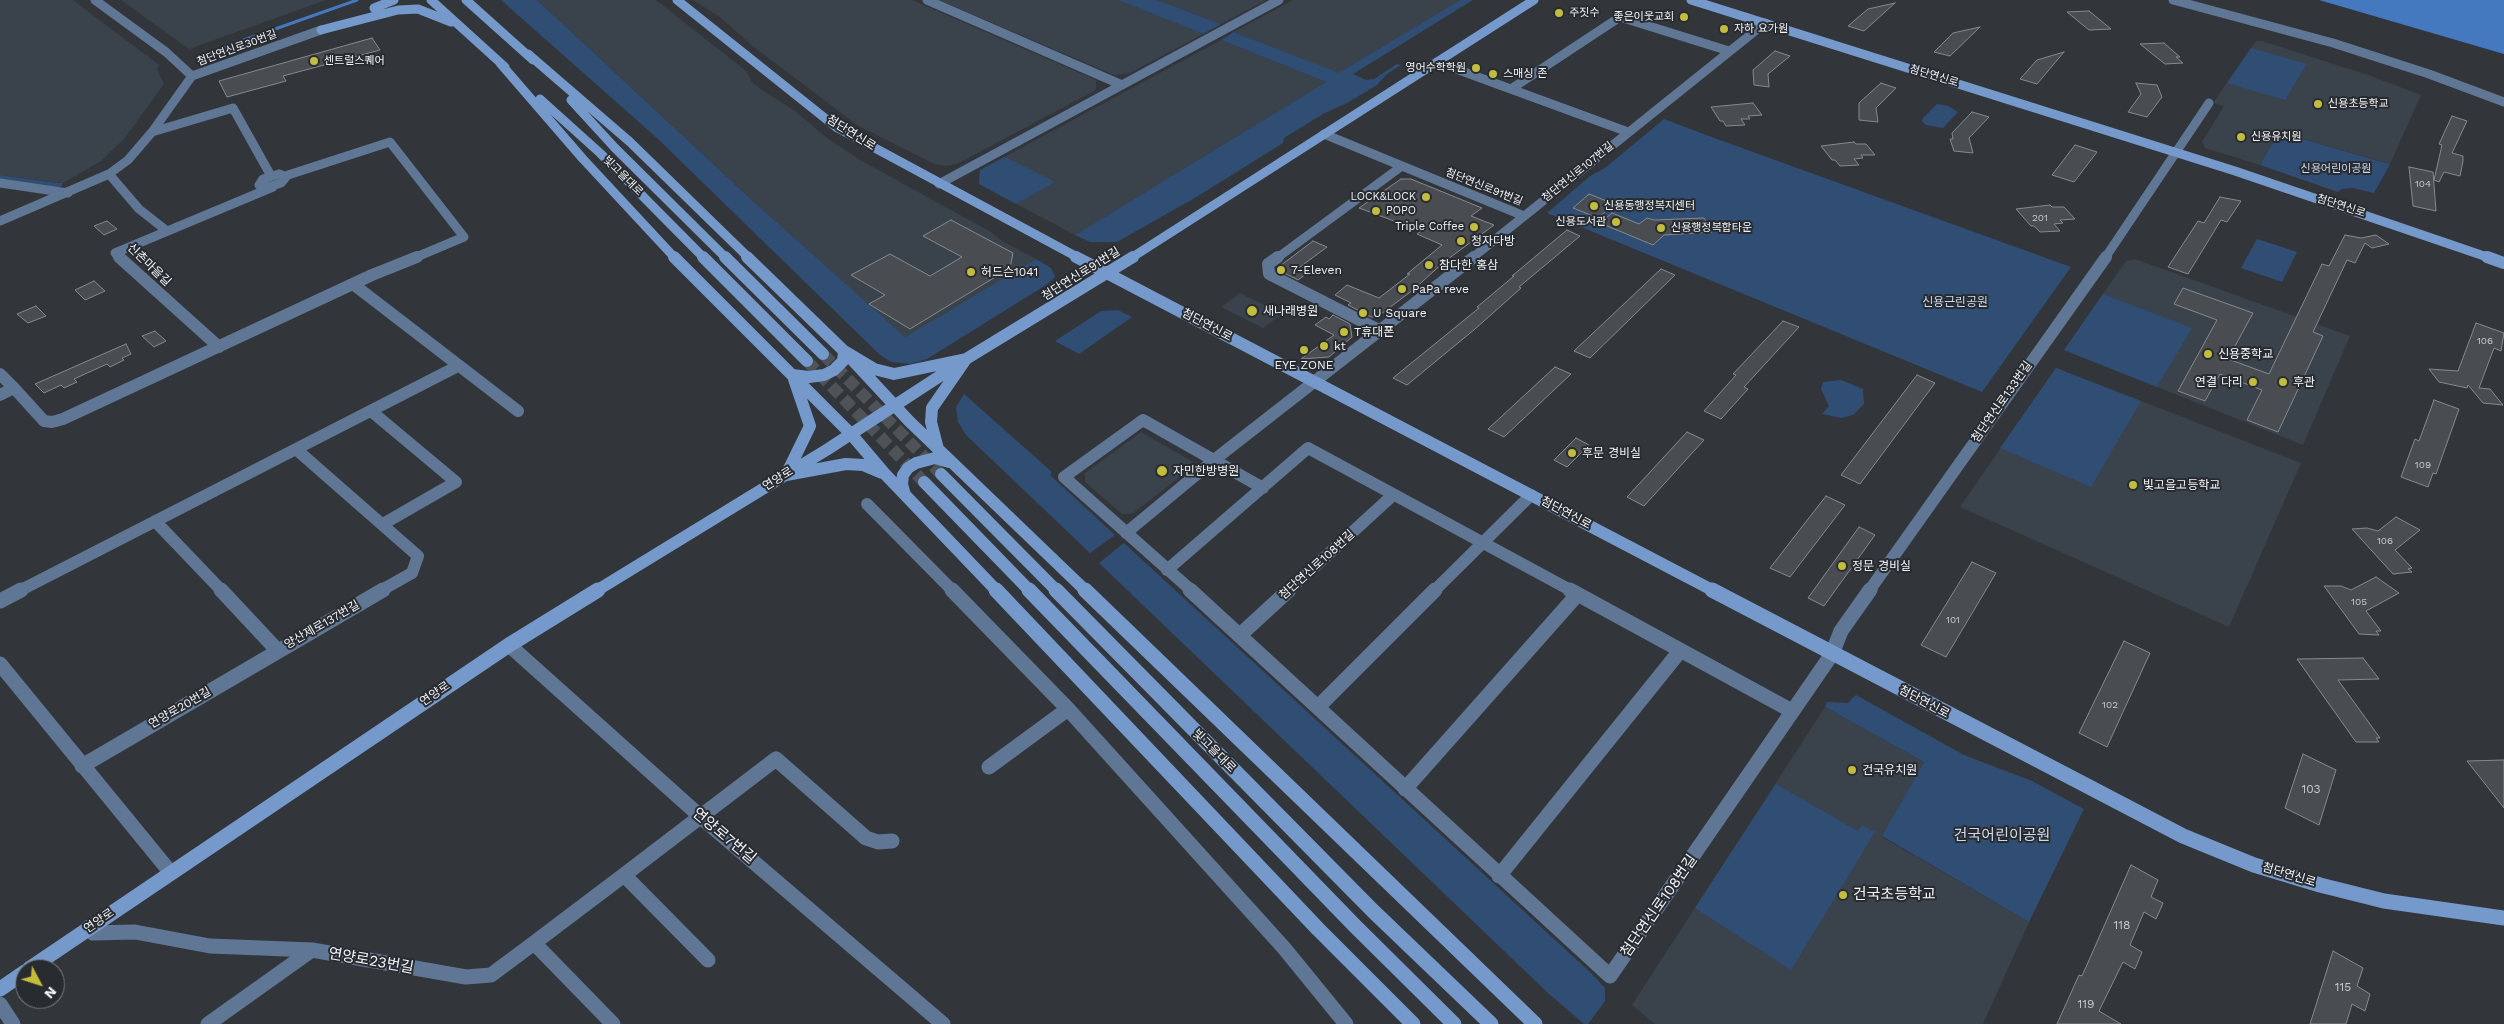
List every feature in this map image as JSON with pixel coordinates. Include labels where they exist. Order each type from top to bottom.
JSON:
[{"type":"main road","points":[[321,30],[394,0]]},
{"type":"main road","name":"빛고을대로","points":[[431,0],[600,153],[807,362]]},
{"type":"main road","name":"빛고을대로","points":[[466,0],[528,54],[615,148],[823,354]]},
{"type":"main road","points":[[478,0],[485,16]]},
{"type":"main road","name":"첨단연신로","points":[[677,0],[836,127],[1107,273],[2153,821],[2183,836],[2254,865],[2384,902],[2504,918]]},
{"type":"main road","name":"첨단연신로91번길","points":[[851,434],[966,359],[1107,273],[1534,0]]},
{"type":"main road","name":"첨단연신로","points":[[1691,0],[2177,152],[2434,236],[2504,263]]},
{"type":"main road","points":[[321,30],[398,10],[418,9],[458,24]]},
{"type":"main road","points":[[528,54],[630,142],[844,351],[894,406],[938,449],[1535,1024]]},
{"type":"main road","points":[[500,63],[587,164],[680,263],[851,434],[885,474],[1318,929],[1413,1024]]},
{"type":"main road","points":[[844,351],[874,369],[894,374],[966,359]]},
{"type":"main road","points":[[792,375],[809,377],[824,375],[834,370],[843,361],[844,351]]},
{"type":"main road","points":[[938,449],[931,422],[932,408],[966,359]]},
{"type":"main road","points":[[786,475],[810,426],[792,375]]},
{"type":"main road","name":"연양로","points":[[43,959],[509,645],[851,434]]},
{"type":"main road","points":[[905,495],[902,484],[903,475],[908,468],[916,463],[935,458],[956,466]]},
{"type":"main road","points":[[786,475],[846,464],[863,465],[885,474]]},
{"type":"main road","name":"빛고을대로","points":[[941,474],[1359,897],[1491,1024]]},
{"type":"main road","name":"빛고을대로","points":[[924,482],[1355,926],[1454,1024]]},
{"type":"main road","points":[[0,989],[15,979]]},
{"type":"street","name":"첨단연신로30번길","points":[[95,0],[166,52],[192,76],[321,30]]},
{"type":"street","points":[[927,0],[1122,85]]},
{"type":"street","points":[[940,184],[1279,0]]},
{"type":"street","points":[[2173,0],[2341,46],[2429,74],[2504,102]]},
{"type":"street","points":[[1512,89],[1620,16],[1729,51]]},
{"type":"street","name":"첨단연신로107번길","points":[[1316,382],[1765,23]]},
{"type":"street","points":[[1437,62],[1628,132]]},
{"type":"street","points":[[0,221],[108,174],[128,160],[152,132],[192,76]]},
{"type":"street","points":[[2177,152],[2208,103]]},
{"type":"street","points":[[152,132],[234,108],[271,176]]},
{"type":"street","name":"첨단연신로91번길","points":[[1324,134],[1524,216]]},
{"type":"street","points":[[0,374],[44,421],[52,422],[353,284],[464,237],[390,142],[285,176],[271,176],[260,181],[259,185],[272,186]]},
{"type":"street","name":"첨단연신로133번길","points":[[1832,654],[1841,631],[2177,152]]},
{"type":"street","points":[[1381,331],[1268,274],[1268,264],[1402,166]]},
{"type":"street","points":[[108,174],[139,209],[167,231],[259,194],[284,181],[285,176]]},
{"type":"street","points":[[0,183],[68,193]]},
{"type":"street","name":"신촌마을길","points":[[167,231],[115,253],[219,347]]},
{"type":"street","points":[[353,284],[518,411]]},
{"type":"street","points":[[0,601],[458,366]]},
{"type":"street","points":[[1126,533],[1214,460],[1316,382]]},
{"type":"street","points":[[0,395],[14,388]]},
{"type":"street","points":[[371,411],[456,482],[383,524]]},
{"type":"street","name":"첨단연신로108번길","points":[[1263,488],[1143,420],[1064,477],[1240,635],[1499,876],[1610,976],[1832,654]]},
{"type":"street","points":[[1167,570],[1308,448],[1792,711]]},
{"type":"street","name":"양산제로137번길","points":[[155,521],[278,651],[412,572],[418,556],[297,450]]},
{"type":"street","name":"첨단연신로108번길","points":[[1240,635],[1393,495]]},
{"type":"street","points":[[1318,707],[1531,495]]},
{"type":"street","points":[[867,504],[1068,709],[1284,948],[1346,1024]]},
{"type":"street","points":[[1406,789],[1577,594]]},
{"type":"street","name":"연양로7번길","points":[[509,645],[701,817],[943,1024]]},
{"type":"street","name":"연양로20번길","points":[[82,766],[278,651]]},
{"type":"street","points":[[1499,876],[1680,651]]},
{"type":"street","points":[[0,664],[171,873]]},
{"type":"street","points":[[989,767],[1068,709]]},
{"type":"street","name":"연양로23번길","points":[[89,927],[93,933],[135,932],[210,946],[312,950],[466,977],[484,977],[498,971],[776,759],[866,838],[878,842],[892,841]]},
{"type":"street","points":[[624,875],[708,960]]},
{"type":"street","points":[[534,943],[613,1024]]},
{"type":"street","points":[[208,1024],[312,950]]},
{"type":"street","points":[[0,1004],[13,1024]]},
{"type":"shaded area","points":[[0,0],[73,0],[159,65],[157,69],[164,84],[124,139],[101,161],[63,183],[0,175]]},
{"type":"shaded area","points":[[121,0],[326,0],[189,49]]},
{"type":"shaded area","points":[[537,0],[656,0],[746,71],[752,82],[795,111],[827,138],[860,160],[1036,259],[905,338],[754,202]]},
{"type":"shaded area","points":[[693,0],[912,0],[1096,80],[1096,90],[959,163],[947,166],[934,164],[857,125],[750,44],[720,17]]},
{"type":"shaded area","points":[[939,0],[1118,0],[1203,34],[1130,73],[1114,75]]},
{"type":"shaded area","points":[[1157,0],[1266,0],[1221,24]]},
{"type":"shaded area","points":[[1293,0],[1460,0],[1339,74],[1234,32]]},
{"type":"shaded area","points":[[2319,0],[2504,0],[2504,54]]},
{"type":"shaded area","points":[[1221,40],[1326,82],[1075,235],[979,184],[980,170]]},
{"type":"shaded area","name":"신용초등학교","points":[[2256,41],[2262,41],[2368,75],[2421,95],[2390,164],[2279,132],[2260,165],[2205,148],[2202,142],[2224,106],[2213,103]]},
{"type":"shaded area","name":"신용중학교","points":[[2135,259],[2350,336],[2303,445],[2064,350],[2126,261]]},
{"type":"shaded area","name":"새나래병원","points":[[1240,293],[1282,314],[1263,328],[1221,307]]},
{"type":"shaded area","name":"빛고을고등학교","points":[[2056,368],[2301,463],[2229,627],[1960,507]]},
{"type":"shaded area","points":[[1141,432],[1193,462],[1194,466],[1132,514],[1122,514],[1085,482],[1085,473]]},
{"type":"shaded area","name":"건국초등학교","points":[[1825,707],[1924,762],[1882,837],[2029,922],[1983,1024],[1655,1024],[1632,1005]]},
{"type":"green space","points":[[501,0],[537,0],[754,202],[905,337],[1036,259],[1051,268],[1055,277],[1046,285],[927,359],[910,364],[891,362],[879,354],[658,139]]},
{"type":"green space","points":[[1118,0],[1157,0],[1221,24],[1203,34]]},
{"type":"green space","points":[[1460,0],[1473,0],[1353,74],[1366,80],[1374,79],[1397,64],[1401,65],[1387,74],[1377,85],[1347,103],[1323,114],[1284,138],[1283,143],[1198,196],[1117,242],[1090,242],[1075,235],[1326,82],[1221,40],[1234,32],[1339,73]]},
{"type":"green space","points":[[2251,48],[2307,64],[2285,100],[2227,83]]},
{"type":"green space","points":[[1937,104],[1948,106],[1958,112],[1943,128],[1926,125],[1922,121]]},
{"type":"green space","name":"신용근린공원","points":[[1664,119],[2071,267],[1982,392],[1547,213],[1590,176],[1605,168]]},
{"type":"green space","name":"신용어린이공원","points":[[2279,132],[2390,164],[2374,193],[2353,188],[2341,189],[2338,192],[2260,165]]},
{"type":"green space","points":[[1005,157],[1055,182],[1016,204],[979,184],[980,170]]},
{"type":"green space","points":[[0,175],[63,183],[61,187],[53,188],[0,181]]},
{"type":"green space","points":[[2257,239],[2297,252],[2282,282],[2241,268]]},
{"type":"green space","points":[[2103,294],[2192,328],[2157,387],[2064,350]]},
{"type":"green space","points":[[1118,310],[1132,317],[1079,354],[1055,341],[1101,311]]},
{"type":"green space","points":[[2056,368],[2141,401],[2091,487],[2000,448]]},
{"type":"green space","points":[[1841,380],[1863,389],[1864,404],[1853,415],[1841,418],[1822,414],[1829,406],[1821,389],[1823,382]]},
{"type":"green space","points":[[964,394],[1052,472],[1050,475],[1115,535],[1090,553],[966,435],[958,422],[956,407]]},
{"type":"green space","points":[[1124,543],[1591,973],[1605,988],[1605,1001],[1588,1024],[1584,1024],[1548,993],[1099,563]]},
{"type":"green space","name":"건국어린이공원","points":[[1856,695],[1964,755],[2032,781],[2084,809],[2029,922],[1882,836],[1924,762],[1825,707],[1827,702],[1848,703]]},
{"type":"green space","points":[[1776,784],[1858,831],[1862,825],[1875,832],[1791,970],[1695,908]]},
{"type":"building","points":[[1895,3],[1864,31],[1848,26],[1868,9]]},
{"type":"building","points":[[2089,11],[2111,29],[2089,30],[2067,12]]},
{"type":"building","points":[[1980,27],[1950,56],[1934,52],[1953,33]]},
{"type":"building","name":"센트럴스퀘어","points":[[372,38],[380,50],[283,76],[286,81],[227,97],[219,81]]},
{"type":"building","points":[[2164,43],[2180,57],[2176,57],[2183,63],[2165,64],[2140,44]]},
{"type":"building","points":[[1775,51],[1790,56],[1768,74],[1769,87],[1754,85],[1753,70]]},
{"type":"building","points":[[2064,52],[2037,84],[2020,79],[2037,60]]},
{"type":"building","points":[[1881,83],[1896,88],[1876,108],[1878,122],[1859,120],[1859,103]]},
{"type":"building","points":[[2136,83],[2157,85],[2162,97],[2147,117],[2128,112],[2141,94]]},
{"type":"building","points":[[1753,103],[1762,115],[1748,116],[1750,119],[1741,119],[1745,125],[1726,126],[1723,121],[1720,121],[1711,107]]},
{"type":"building","points":[[1972,112],[1989,117],[1969,138],[1973,153],[1954,151],[1950,139],[1953,139],[1952,133]]},
{"type":"building","points":[[2452,116],[2467,121],[2452,153],[2463,156],[2463,161],[2460,176],[2444,172],[2439,182],[2434,180],[2442,145],[2439,144]]},
{"type":"building","points":[[1854,142],[1856,144],[1866,144],[1875,155],[1861,155],[1863,158],[1854,159],[1859,165],[1840,166],[1835,160],[1832,160],[1821,146]]},
{"type":"building","points":[[2075,145],[2097,152],[2074,182],[2052,175]]},
{"type":"building","points":[[2409,167],[2433,172],[2436,211],[2413,206]]},
{"type":"building","points":[[1401,179],[1411,179],[1482,208],[1471,216],[1494,225],[1444,262],[1413,290],[1377,317],[1371,317],[1348,305],[1351,303],[1335,295],[1347,285],[1379,298],[1410,274],[1407,274],[1442,245],[1417,234],[1421,231],[1359,208]]},
{"type":"building","name":"신용동행정복지센터","points":[[1589,194],[1614,204],[1598,218],[1573,208]]},
{"type":"building","points":[[2220,197],[2241,201],[2227,222],[2221,220],[2188,274],[2168,267],[2198,221],[2204,223]]},
{"type":"building","points":[[2050,205],[2052,207],[2064,207],[2075,219],[2060,220],[2063,223],[2054,224],[2060,231],[2040,232],[2034,226],[2031,226],[2016,209]]},
{"type":"building","name":"신용행정복합타운","points":[[1612,213],[1639,224],[1647,218],[1654,220],[1704,218],[1712,232],[1664,235],[1653,245],[1600,223]]},
{"type":"building","name":"허드슨1041","points":[[951,220],[1013,253],[1010,268],[910,329],[869,304],[885,295],[851,275],[890,254],[930,276],[962,257],[923,236]]},
{"type":"building","points":[[107,221],[117,229],[104,235],[94,226]]},
{"type":"building","points":[[1567,230],[1580,236],[1519,287],[1521,288],[1475,329],[1407,385],[1393,378],[1479,308],[1477,307]]},
{"type":"building","points":[[2345,235],[2361,238],[2376,235],[2389,244],[2372,248],[2365,243],[2355,263],[2347,260],[2313,332],[2323,336],[2278,432],[2247,420],[2262,390],[2220,374],[2205,401],[2178,391],[2217,320],[2174,304],[2183,288],[2253,313],[2228,359],[2269,374],[2322,264],[2329,266]]},
{"type":"building","points":[[1313,241],[1327,247],[1296,270],[1306,274],[1298,280],[1276,269]]},
{"type":"building","points":[[1661,269],[1675,275],[1590,358],[1574,351]]},
{"type":"building","points":[[94,281],[105,291],[85,300],[75,290]]},
{"type":"building","points":[[36,306],[46,316],[28,323],[17,314]]},
{"type":"building","points":[[1333,315],[1350,324],[1352,337],[1329,357],[1301,359],[1334,335],[1315,325],[1326,317],[1329,319]]},
{"type":"building","points":[[1783,321],[1799,327],[1744,387],[1748,389],[1721,419],[1704,411],[1736,375],[1733,374]]},
{"type":"building","points":[[2476,323],[2504,333],[2501,351],[2494,348],[2479,388],[2490,389],[2503,405],[2483,403],[2468,385],[2467,388],[2439,382],[2429,369],[2458,371]]},
{"type":"building","points":[[155,331],[166,341],[154,347],[142,336]]},
{"type":"building","points":[[126,344],[131,354],[122,358],[124,360],[110,367],[107,364],[74,379],[77,382],[64,388],[61,385],[44,393],[35,384]]},
{"type":"building","points":[[1555,367],[1571,374],[1504,437],[1488,429]]},
{"type":"building","points":[[1917,375],[1935,383],[1860,484],[1841,475]]},
{"type":"building","points":[[2434,400],[2459,409],[2436,474],[2433,473],[2428,487],[2401,477],[2415,439],[2419,441]]},
{"type":"building","points":[[1687,432],[1704,440],[1644,506],[1627,497]]},
{"type":"building","name":"후문 경비실","points":[[1576,438],[1589,445],[1567,467],[1554,460]]},
{"type":"building","points":[[1826,496],[1845,505],[1790,577],[1770,568]]},
{"type":"building","points":[[2396,517],[2420,530],[2395,550],[2412,568],[2408,569],[2412,572],[2393,574],[2352,529],[2367,528],[2378,531]]},
{"type":"building","name":"정문 경비실","points":[[1859,527],[1875,535],[1824,606],[1808,598]]},
{"type":"building","points":[[1972,562],[1996,573],[1946,657],[1921,645]]},
{"type":"building","points":[[2376,577],[2399,593],[2366,611],[2381,631],[2376,631],[2379,635],[2359,634],[2324,586],[2341,586],[2351,590]]},
{"type":"building","points":[[2124,641],[2150,653],[2107,747],[2079,733]]},
{"type":"building","points":[[2363,658],[2379,679],[2338,680],[2380,738],[2376,738],[2379,742],[2356,742],[2297,659]]},
{"type":"building","points":[[2303,754],[2336,770],[2319,825],[2285,808]]},
{"type":"building","points":[[2504,760],[2504,808],[2467,761]]},
{"type":"building","points":[[2131,865],[2158,880],[2151,897],[2163,903],[2156,919],[2144,912],[2130,945],[2142,952],[2135,969],[2123,962],[2099,1011],[2121,1024],[2057,1024],[2079,975],[2082,976]]},
{"type":"building","points":[[2333,951],[2363,968],[2357,986],[2370,994],[2365,1011],[2352,1004],[2346,1024],[2310,1024]]},
{"type":"waterway","points":[[207,57],[227,46],[357,0]]},
{"type":"tunnel","points":[[823,354],[941,474]]},
{"type":"tunnel","points":[[807,361],[924,482]]},
{"type":"place","name":"주짓수","points":[[1559,13]]},
{"type":"place","name":"좋은이웃교회","points":[[1684,17]]},
{"type":"place","name":"자하 요가원","points":[[1724,29]]},
{"type":"place","name":"센트럴스퀘어","points":[[314,61]]},
{"type":"place","name":"영어수학학원","points":[[1476,68]]},
{"type":"place","name":"스매싱 존","points":[[1493,74]]},
{"type":"place","name":"신용초등학교","points":[[2318,104]]},
{"type":"place","name":"신용유치원","points":[[2241,137]]},
{"type":"place","name":"LOCK&LOCK","points":[[1426,197]]},
{"type":"place","name":"신용동행정복지센터","points":[[1594,206]]},
{"type":"place","name":"POPO","points":[[1376,211]]},
{"type":"place","name":"신용도서관","points":[[1616,222]]},
{"type":"place","name":"Triple Coffee","points":[[1474,227]]},
{"type":"place","name":"신용행정복합타운","points":[[1661,228]]},
{"type":"place","name":"청자다방","points":[[1461,241]]},
{"type":"place","name":"참다한 홍삼","points":[[1429,265]]},
{"type":"place","name":"7-Eleven","points":[[1281,270]]},
{"type":"place","name":"허드슨1041","points":[[971,272]]},
{"type":"place","name":"PaPa reve","points":[[1402,289]]},
{"type":"place","name":"새나래병원","points":[[1252,311]]},
{"type":"place","name":"U Square","points":[[1363,313]]},
{"type":"place","name":"T휴대폰","points":[[1344,332]]},
{"type":"place","name":"kt","points":[[1324,346]]},
{"type":"place","name":"EYE ZONE","points":[[1304,350]]},
{"type":"place","name":"신용중학교","points":[[2208,354]]},
{"type":"place","name":"연결 다리","points":[[2253,382]]},
{"type":"place","name":"후관","points":[[2283,382]]},
{"type":"place","name":"후문 경비실","points":[[1572,453]]},
{"type":"place","name":"자민한방병원","points":[[1162,471]]},
{"type":"place","name":"빛고을고등학교","points":[[2133,485]]},
{"type":"place","name":"정문 경비실","points":[[1842,566]]},
{"type":"place","name":"건국유치원","points":[[1852,770]]},
{"type":"place","name":"건국초등학교","points":[[1843,895]]}]
